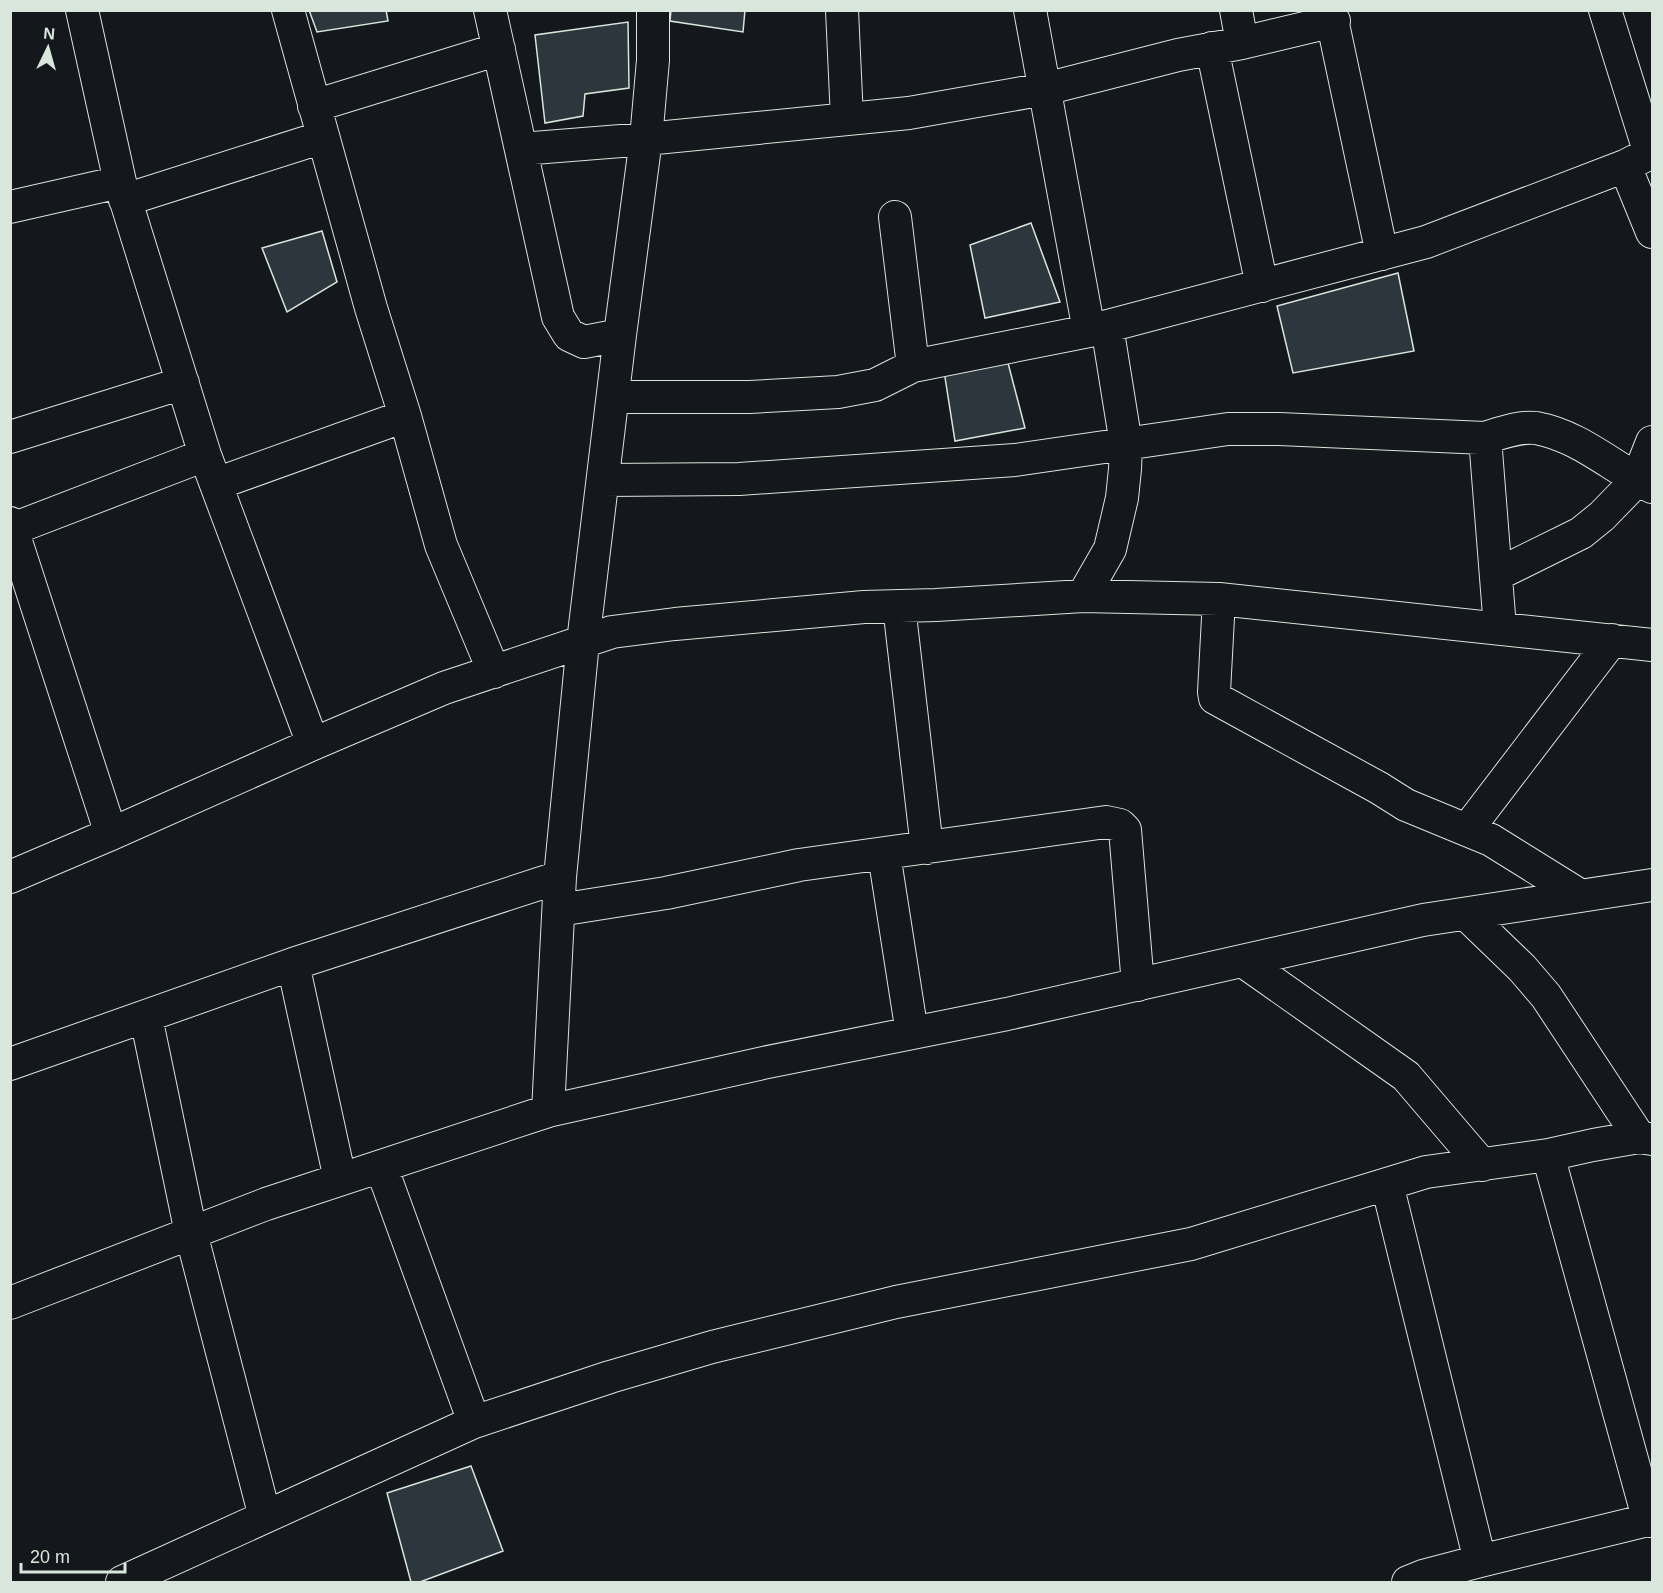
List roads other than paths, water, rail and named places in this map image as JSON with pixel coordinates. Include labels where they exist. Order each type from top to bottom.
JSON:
[{"type":"street","points":[[82,10],[122,191],[205,454],[313,744]]},
{"type":"street","points":[[288,10],[371,308],[405,416],[441,545],[494,672]]},
{"type":"street","points":[[490,10],[558,317],[569,335],[585,342],[620,335]]},
{"type":"street","points":[[548,1111],[560,877],[583,642],[646,139],[653,60],[653,10]]},
{"type":"street","points":[[842,10],[847,119]]},
{"type":"street","points":[[1030,10],[1045,89],[1126,444],[1122,498],[1110,549],[1083,596]]},
{"type":"street","points":[[1236,10],[1242,43]]},
{"type":"street","points":[[1605,10],[1642,157],[1653,232]]},
{"type":"street","points":[[521,149],[909,113],[1045,89],[1178,55],[1242,43],[1332,16],[1382,254]]},
{"type":"street","points":[[1212,48],[1262,286]]},
{"type":"street","points":[[314,106],[499,49]]},
{"type":"street","points":[[10,207],[122,191],[323,137]]},
{"type":"street","points":[[613,397],[749,397],[838,392],[875,385],[913,366],[1098,328],[1426,242],[1642,157]]},
{"type":"street","points":[[895,217],[913,366]]},
{"type":"street","points":[[10,437],[183,384]]},
{"type":"street","points":[[216,484],[405,416]]},
{"type":"street","points":[[603,480],[739,479],[1015,460],[1228,429],[1485,438],[1510,430],[1534,428],[1574,440],[1645,483]]},
{"type":"street","points":[[1485,438],[1500,628]]},
{"type":"street","points":[[1496,575],[1581,533],[1645,483],[1653,442]]},
{"type":"street","points":[[111,834],[11,527],[205,454]]},
{"type":"street","points":[[10,877],[444,688],[612,632],[864,607],[1083,596],[1219,598],[1653,645]]},
{"type":"street","points":[[1219,598],[1215,698],[1406,805],[1491,840],[1581,896]]},
{"type":"street","points":[[899,606],[927,848]]},
{"type":"street","points":[[1467,830],[1612,640]]},
{"type":"street","points":[[559,910],[666,893],[799,865],[1106,822],[1120,825],[1125,830],[1138,985]]},
{"type":"street","points":[[884,854],[912,1033]]},
{"type":"street","points":[[10,1064],[293,964],[560,877]]},
{"type":"street","points":[[10,1303],[266,1204],[548,1111],[763,1063],[1008,1014],[1423,920],[1653,885]]},
{"type":"street","points":[[122,1582],[474,1422],[610,1377],[712,1347],[896,1302],[1191,1244],[1426,1172],[1548,1155],[1593,1145],[1646,1138],[1546,996],[1522,968],[1466,914]]},
{"type":"street","points":[[1243,961],[1406,1076],[1482,1165]]},
{"type":"street","points":[[293,964],[340,1179]]},
{"type":"street","points":[[146,1017],[191,1233],[265,1517]]},
{"type":"street","points":[[1408,1582],[1480,1561],[1651,1520],[1548,1155]]},
{"type":"street","points":[[381,1166],[474,1422]]},
{"type":"street","points":[[1386,1184],[1480,1561]]}]
